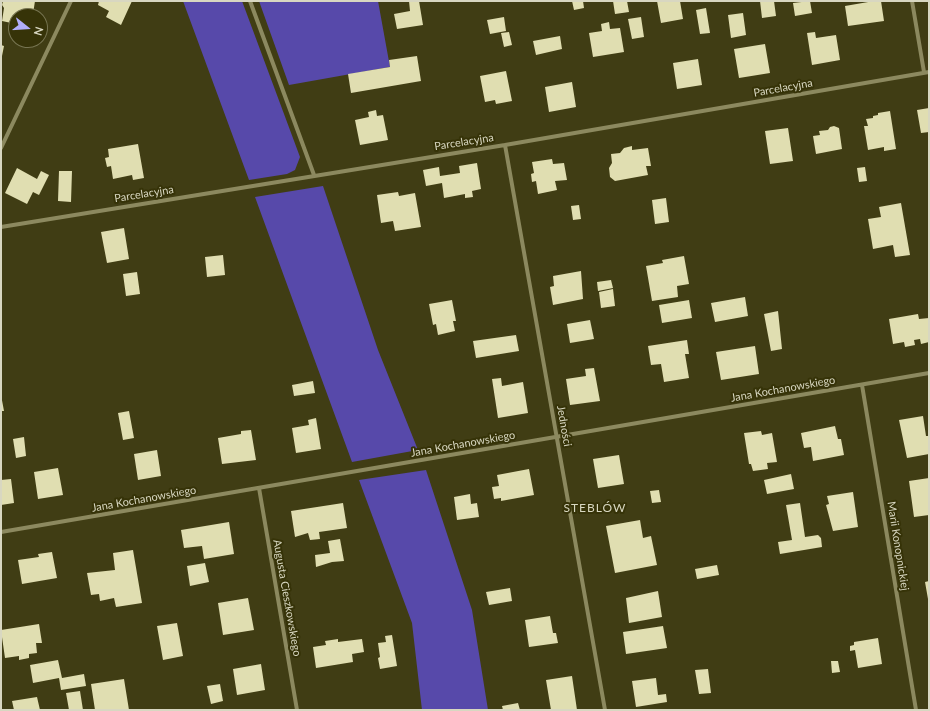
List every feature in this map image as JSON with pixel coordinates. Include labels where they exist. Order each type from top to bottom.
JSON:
[{"type":"street","points":[[1,148],[72,1]]},
{"type":"street","points":[[250,1],[314,175]]},
{"type":"street","points":[[912,1],[927,72]]},
{"type":"street","name":"Parcelacyjna","points":[[1,227],[505,145],[927,72]]},
{"type":"street","name":"Jedności","points":[[505,145],[605,710]]},
{"type":"street","name":"Jana Kochanowskiego","points":[[1,532],[929,373]]},
{"type":"street","name":"Marii Konopnickiej","points":[[862,385],[916,710]]},
{"type":"street","name":"Augusta Cieszkowskiego","points":[[259,488],[297,710]]},
{"type":"shaded area","points":[[183,1],[242,1],[300,157],[295,170],[287,174],[249,180]]},
{"type":"shaded area","points":[[259,1],[378,1],[390,67],[289,85]]},
{"type":"shaded area","points":[[323,186],[378,350],[418,450],[352,462],[255,197]]},
{"type":"shaded area","points":[[426,470],[472,610],[488,710],[422,710],[412,623],[359,480]]},
{"type":"building","points":[[3,1],[35,1],[34,8],[8,8],[8,22],[2,21],[4,8],[2,5]]},
{"type":"building","points":[[99,1],[132,1],[121,25],[106,17],[109,11],[98,5]]},
{"type":"building","points":[[409,1],[419,1],[423,25],[397,29],[394,14],[410,11]]},
{"type":"building","points":[[572,1],[583,1],[584,8],[574,10]]},
{"type":"building","points":[[613,1],[627,1],[629,12],[615,14]]},
{"type":"building","points":[[657,1],[680,1],[683,19],[661,23]]},
{"type":"building","points":[[760,1],[774,1],[776,16],[762,18]]},
{"type":"building","points":[[810,1],[812,13],[795,16],[793,3]]},
{"type":"building","points":[[881,1],[884,21],[848,26],[845,6]]},
{"type":"building","points":[[706,8],[710,33],[700,34],[696,10]]},
{"type":"building","points":[[743,13],[746,35],[731,38],[728,15]]},
{"type":"building","points":[[504,17],[506,31],[490,34],[487,20]]},
{"type":"building","points":[[641,17],[644,37],[632,39],[628,19]]},
{"type":"building","points":[[609,22],[610,29],[620,28],[624,52],[593,57],[589,33],[602,31],[601,24]]},
{"type":"building","points":[[509,32],[512,45],[504,47],[501,33]]},
{"type":"building","points":[[815,32],[816,38],[836,35],[840,60],[812,65],[807,33]]},
{"type":"building","points":[[560,36],[562,49],[536,55],[533,41]]},
{"type":"building","points":[[765,44],[770,73],[739,78],[734,49]]},
{"type":"building","points":[[1,45],[4,46],[2,56],[1,56]]},
{"type":"building","points":[[417,56],[421,81],[351,93],[348,74],[390,67],[389,60]]},
{"type":"building","points":[[698,59],[702,85],[677,89],[673,63]]},
{"type":"building","points":[[506,71],[512,101],[496,104],[495,100],[485,102],[480,76]]},
{"type":"building","points":[[572,82],[576,107],[549,112],[545,87]]},
{"type":"building","points":[[929,108],[929,132],[921,133],[917,110]]},
{"type":"building","points":[[376,110],[377,116],[383,115],[388,140],[360,145],[355,120],[369,117],[368,112]]},
{"type":"building","points":[[890,111],[896,149],[884,151],[884,147],[868,150],[864,126],[868,126],[866,119],[873,118],[873,116],[878,115],[878,113]]},
{"type":"building","points":[[834,126],[839,128],[842,149],[816,154],[813,136],[820,135],[819,131],[828,130],[830,127]]},
{"type":"building","points":[[788,128],[793,161],[770,164],[765,131]]},
{"type":"building","points":[[138,144],[144,178],[133,180],[132,175],[113,179],[111,166],[107,167],[105,158],[109,157],[108,149]]},
{"type":"building","points":[[632,146],[632,150],[648,148],[651,166],[646,166],[648,175],[615,181],[610,177],[609,168],[612,163],[611,154],[620,153],[624,148]]},
{"type":"building","points":[[552,159],[553,164],[564,163],[567,180],[555,181],[557,190],[538,194],[536,181],[532,182],[531,174],[534,173],[532,162]]},
{"type":"building","points":[[477,163],[481,189],[472,191],[473,197],[465,198],[465,194],[444,198],[442,183],[426,186],[423,170],[439,167],[440,176],[460,173],[459,166]]},
{"type":"building","points":[[865,167],[867,181],[859,182],[857,168]]},
{"type":"building","points":[[17,168],[37,179],[41,171],[49,175],[39,195],[33,192],[27,204],[5,193]]},
{"type":"building","points":[[59,171],[72,171],[71,202],[58,201]]},
{"type":"building","points":[[398,192],[399,196],[415,193],[421,227],[395,231],[393,221],[381,223],[377,195]]},
{"type":"building","points":[[666,198],[669,222],[655,224],[652,200]]},
{"type":"building","points":[[901,203],[910,255],[895,257],[893,245],[873,249],[868,219],[881,217],[879,207]]},
{"type":"building","points":[[579,205],[581,219],[573,220],[571,206]]},
{"type":"building","points":[[124,228],[129,259],[107,263],[101,232]]},
{"type":"building","points":[[223,255],[225,275],[207,277],[205,257]]},
{"type":"building","points":[[684,256],[689,284],[677,286],[678,297],[652,301],[646,266],[663,263],[662,260]]},
{"type":"building","points":[[581,271],[583,299],[553,305],[550,287],[554,286],[553,276]]},
{"type":"building","points":[[137,272],[140,294],[126,296],[123,274]]},
{"type":"building","points":[[611,280],[613,288],[598,291],[597,282]]},
{"type":"building","points":[[613,289],[615,306],[601,308],[599,292]]},
{"type":"building","points":[[745,297],[748,316],[715,322],[711,303]]},
{"type":"building","points":[[452,300],[456,321],[453,321],[455,331],[438,335],[436,324],[433,325],[429,304]]},
{"type":"building","points":[[689,300],[692,318],[662,323],[659,305]]},
{"type":"building","points":[[778,311],[782,349],[771,351],[764,314]]},
{"type":"building","points":[[918,314],[919,319],[929,318],[929,342],[921,344],[920,339],[914,340],[915,345],[905,347],[904,342],[893,344],[889,319]]},
{"type":"building","points":[[590,320],[594,339],[570,343],[567,324]]},
{"type":"building","points":[[516,335],[519,351],[476,358],[473,341]]},
{"type":"building","points":[[687,340],[689,354],[685,354],[689,378],[664,382],[661,364],[651,365],[648,346]]},
{"type":"building","points":[[755,346],[759,374],[721,380],[716,352]]},
{"type":"building","points":[[594,368],[600,401],[570,405],[566,379],[586,376],[585,369]]},
{"type":"building","points":[[501,378],[502,386],[523,382],[528,413],[498,418],[492,379]]},
{"type":"building","points":[[313,381],[315,393],[294,396],[292,385]]},
{"type":"building","points":[[1,395],[4,411],[1,411]]},
{"type":"building","points":[[129,411],[134,438],[123,440],[118,413]]},
{"type":"building","points":[[923,416],[926,436],[929,436],[929,454],[907,458],[899,420]]},
{"type":"building","points":[[316,418],[321,449],[296,453],[292,428],[309,425],[308,420]]},
{"type":"building","points":[[835,426],[838,439],[841,439],[844,455],[813,461],[811,447],[804,448],[801,433]]},
{"type":"building","points":[[251,430],[256,460],[222,464],[218,438],[241,434],[241,431]]},
{"type":"building","points":[[761,431],[762,435],[772,433],[777,462],[767,463],[768,469],[753,471],[751,464],[749,464],[744,433]]},
{"type":"building","points":[[24,437],[26,456],[16,458],[13,439]]},
{"type":"building","points":[[157,450],[161,476],[138,480],[134,454]]},
{"type":"building","points":[[619,455],[624,484],[598,488],[593,459]]},
{"type":"building","points":[[58,468],[63,495],[38,499],[34,472]]},
{"type":"building","points":[[529,469],[534,495],[501,501],[501,498],[494,499],[492,487],[499,486],[497,475]]},
{"type":"building","points":[[791,474],[794,489],[767,494],[764,480]]},
{"type":"building","points":[[929,478],[929,515],[914,517],[909,481]]},
{"type":"building","points":[[11,479],[14,503],[1,505],[1,480]]},
{"type":"building","points":[[659,490],[661,502],[652,503],[650,491]]},
{"type":"building","points":[[853,492],[858,527],[833,531],[826,505],[829,504],[827,496]]},
{"type":"building","points":[[470,494],[471,504],[477,503],[479,517],[457,520],[454,497]]},
{"type":"building","points":[[343,503],[347,528],[319,532],[320,539],[310,540],[308,533],[295,537],[291,511]]},
{"type":"building","points":[[800,503],[805,537],[818,535],[821,538],[822,547],[780,554],[778,542],[792,540],[786,505]]},
{"type":"building","points":[[640,520],[643,538],[651,536],[657,565],[615,573],[606,526]]},
{"type":"building","points":[[229,522],[234,554],[204,559],[202,546],[184,548],[181,530]]},
{"type":"building","points":[[340,539],[344,561],[332,562],[316,567],[315,555],[330,553],[328,541]]},
{"type":"building","points":[[133,550],[142,603],[116,607],[114,598],[100,601],[99,594],[91,595],[87,573],[115,570],[113,553]]},
{"type":"building","points":[[52,552],[57,578],[22,584],[18,560],[39,557],[38,554]]},
{"type":"building","points":[[205,563],[209,582],[190,586],[187,566]]},
{"type":"building","points":[[717,565],[719,575],[697,579],[695,569]]},
{"type":"building","points":[[929,581],[929,599],[928,599],[925,582]]},
{"type":"building","points":[[510,588],[512,601],[489,605],[486,592]]},
{"type":"building","points":[[658,591],[662,617],[629,623],[626,598]]},
{"type":"building","points":[[248,598],[254,630],[223,635],[218,603]]},
{"type":"building","points":[[550,616],[553,633],[556,633],[558,643],[529,647],[525,620]]},
{"type":"building","points":[[177,623],[183,656],[163,660],[157,626]]},
{"type":"building","points":[[39,624],[42,643],[36,643],[37,653],[29,654],[29,658],[19,660],[19,656],[5,658],[1,630]]},
{"type":"building","points":[[663,626],[667,648],[626,654],[623,632]]},
{"type":"building","points":[[392,635],[397,666],[380,669],[378,643],[386,642],[385,636]]},
{"type":"building","points":[[878,638],[882,664],[858,668],[855,650],[850,651],[850,646],[854,645],[854,642]]},
{"type":"building","points":[[338,639],[338,642],[362,639],[364,652],[352,654],[353,662],[316,668],[313,647],[326,645],[325,641]]},
{"type":"building","points":[[58,660],[62,678],[84,674],[86,686],[61,690],[59,678],[33,683],[30,665]]},
{"type":"building","points":[[831,661],[838,661],[840,672],[832,673]]},
{"type":"building","points":[[261,664],[265,690],[237,695],[233,669]]},
{"type":"building","points":[[708,669],[711,693],[699,694],[695,670]]},
{"type":"building","points":[[572,676],[577,710],[551,710],[546,680]]},
{"type":"building","points":[[656,678],[658,695],[666,694],[667,702],[636,707],[632,681]]},
{"type":"building","points":[[124,679],[129,710],[95,710],[91,684]]},
{"type":"building","points":[[220,684],[223,701],[211,704],[207,686]]},
{"type":"building","points":[[80,691],[83,710],[69,710],[66,693]]},
{"type":"building","points":[[37,697],[40,710],[14,710],[12,701]]},
{"type":"building","points":[[518,703],[520,710],[503,710],[502,706]]},
{"type":"district","name":"STEBLÓW","points":[[595,508]]}]
